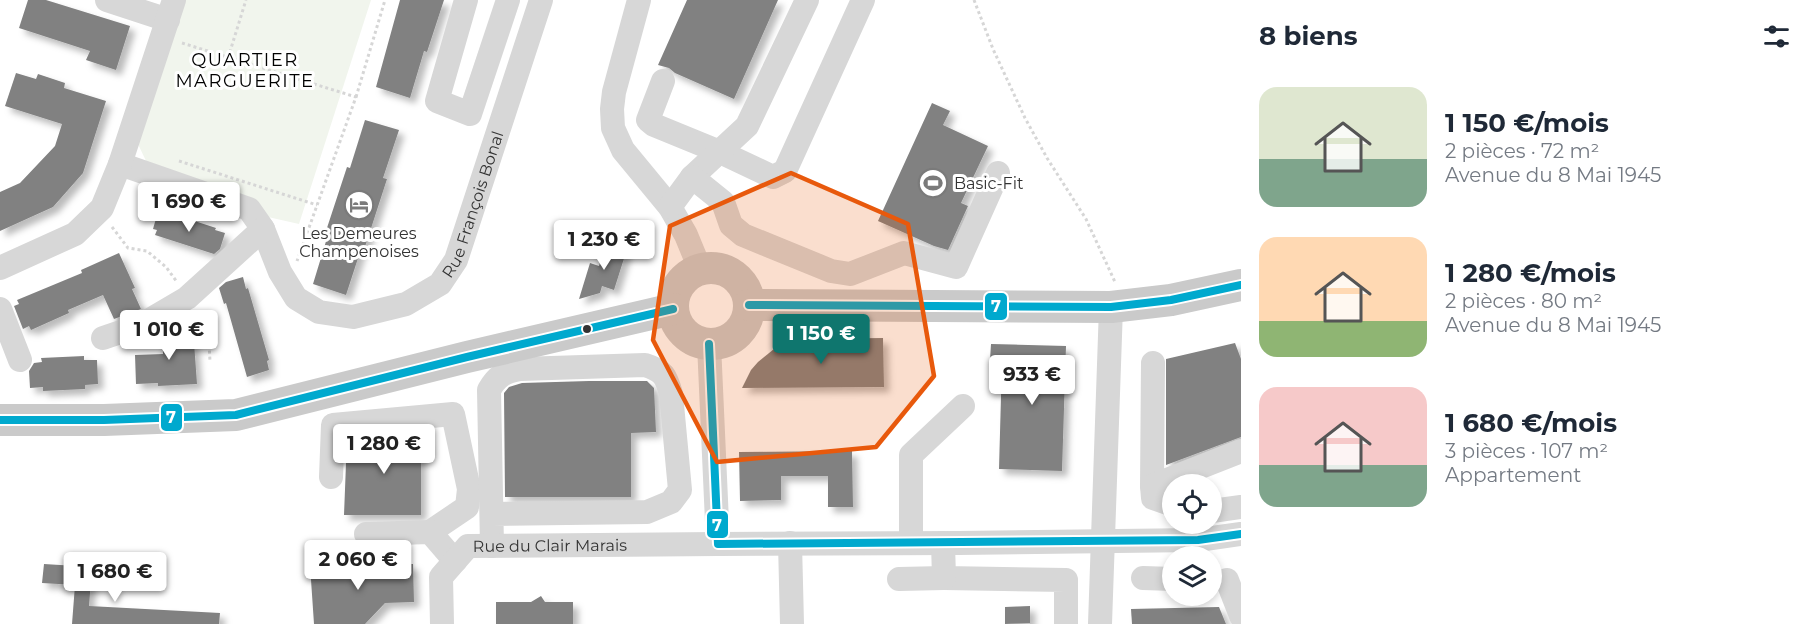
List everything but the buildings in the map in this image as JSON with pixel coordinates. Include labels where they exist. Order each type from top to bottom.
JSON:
[{"type":"main road","points":[[716,267],[733,274],[746,289],[749,305],[747,318],[736,335],[727,341],[709,344],[687,336],[680,328],[673,309],[676,290],[688,274],[700,269],[716,267]]},
{"type":"main road","points":[[749,305],[1118,306],[1171,300],[1241,285]]},
{"type":"main road","points":[[0,420],[104,420],[236,415],[479,354],[673,309]]},
{"type":"street","points":[[0,268],[75,234],[102,208],[120,164],[168,19],[107,0]]},
{"type":"street","points":[[466,0],[437,101],[470,114],[508,0]]},
{"type":"street","name":"Rue François Bonal","points":[[120,164],[249,209],[263,229],[280,272],[296,298],[319,312],[353,317],[406,304],[440,284],[456,260],[541,0]]},
{"type":"street","points":[[639,0],[614,92],[613,128],[623,150],[670,207],[686,235],[700,269]]},
{"type":"street","points":[[670,207],[692,177],[747,126],[807,0]]},
{"type":"street","points":[[663,81],[648,120],[654,125],[773,177],[785,171],[863,0]]},
{"type":"street","points":[[500,28],[529,37]]},
{"type":"street","points":[[692,177],[723,202],[731,225],[743,235],[831,271],[850,274],[904,253],[956,267],[998,173]]},
{"type":"street","points":[[103,338],[141,325],[187,298],[263,229]]},
{"type":"street","points":[[1100,624],[1118,306]]},
{"type":"street","points":[[0,309],[20,360]]},
{"type":"street","points":[[709,344],[718,544]]},
{"type":"street","points":[[1153,363],[1152,486],[1153,498],[1162,502]]},
{"type":"street","points":[[492,514],[647,512],[671,502],[680,490],[671,394],[667,380],[659,369],[645,365],[520,369],[496,377],[489,390],[492,546]]},
{"type":"street","points":[[910,543],[911,455],[963,406]]},
{"type":"street","points":[[330,477],[333,425],[453,414],[470,489],[467,507],[430,532],[366,534]]},
{"type":"street","points":[[1152,486],[1241,451]]},
{"type":"street","points":[[1222,510],[1241,507]]},
{"type":"street","points":[[645,544],[647,512]]},
{"type":"street","points":[[430,532],[455,561]]},
{"type":"street","name":"Rue du Clair Marais","points":[[442,624],[441,577],[468,546],[1198,540],[1241,534]]},
{"type":"street","points":[[790,543],[792,624]]},
{"type":"street","points":[[943,543],[944,578]]},
{"type":"street","points":[[1143,578],[1162,579]]},
{"type":"street","points":[[1227,578],[1241,616]]},
{"type":"street","points":[[899,579],[1066,580],[1066,624]]},
{"type":"path","points":[[228,58],[246,0]]},
{"type":"path","points":[[288,285],[356,97],[386,0]]},
{"type":"path","points":[[974,0],[993,49],[1025,118],[1047,158],[1086,219],[1100,247],[1115,280],[1118,306]]},
{"type":"path","points":[[168,19],[228,58],[356,97]]},
{"type":"path","points":[[169,158],[317,205]]},
{"type":"path","points":[[110,224],[128,248],[147,251],[166,267],[208,325],[210,361]]},
{"type":"highlighted area","points":[[791,173],[908,224],[934,376],[876,447],[717,462],[653,340],[670,226]]},
{"type":"shaded area","points":[[180,0],[371,0],[299,224],[268,217],[147,163],[137,142]]},
{"type":"transit line","name":"7","points":[[749,305],[1111,307],[1171,300],[1241,285]]},
{"type":"transit line","name":"7","points":[[0,420],[104,420],[236,415],[467,357],[673,309]]},
{"type":"transit line","name":"7","points":[[709,344],[718,544],[1198,540],[1241,534]]},
{"type":"place","name":"Basic-Fit","points":[[933,183]]},
{"type":"place","name":"Les Demeures Champenoises","points":[[359,205]]},
{"type":"district","name":"QUARTIER MARGUERITE","points":[[245,70]]}]
